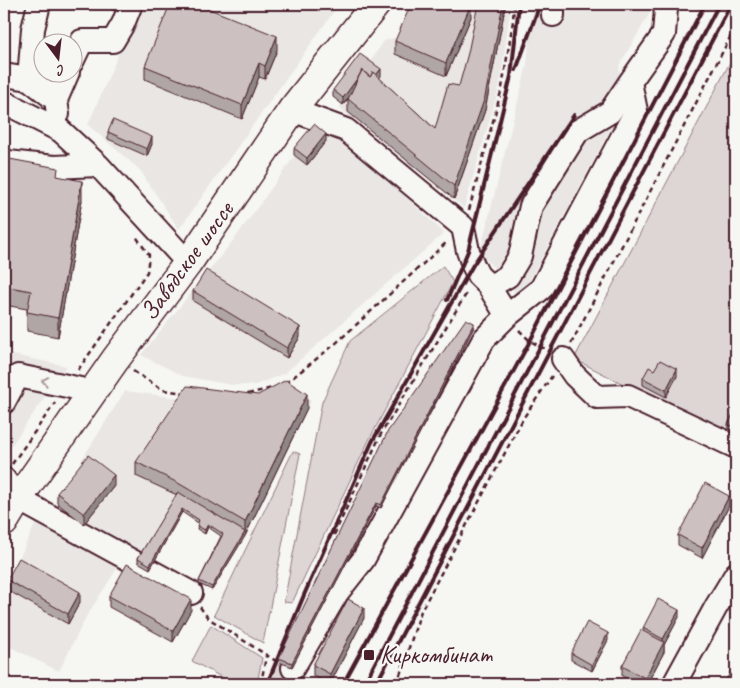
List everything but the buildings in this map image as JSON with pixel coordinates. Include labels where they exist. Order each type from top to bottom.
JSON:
[{"type":"main road","name":"Заводское шоссе","points":[[4,522],[10,482],[80,389],[115,360],[188,263],[292,110],[376,4]]},
{"type":"street","points":[[29,79],[33,29],[39,4]]},
{"type":"street","points":[[82,41],[113,41],[123,24],[131,4]]},
{"type":"street","points":[[483,280],[496,283],[508,276],[520,256],[530,206],[578,131],[610,112],[664,34],[666,9],[663,4]]},
{"type":"street","points":[[4,75],[29,79],[56,100]]},
{"type":"street","points":[[61,131],[56,100],[64,82]]},
{"type":"street","points":[[294,668],[338,593],[363,560],[484,339],[512,322],[541,288],[636,111],[630,82]]},
{"type":"street","points":[[4,102],[61,131],[98,165],[188,263]]},
{"type":"street","points":[[292,110],[346,130],[463,227],[468,250],[483,280],[512,322]]},
{"type":"street","points":[[4,160],[54,167],[98,165]]},
{"type":"street","points":[[563,359],[574,375],[597,397],[628,396],[736,447]]},
{"type":"street","points":[[4,402],[18,376],[80,389]]},
{"type":"street","points":[[10,482],[191,593]]},
{"type":"street","points":[[674,684],[736,574]]},
{"type":"path","points":[[282,386],[334,344],[463,227],[468,215],[502,88],[514,4]]},
{"type":"path","points":[[397,684],[421,610],[524,417],[563,359],[736,26]]},
{"type":"path","points":[[10,482],[80,389],[148,272],[149,254],[132,230]]},
{"type":"path","points":[[334,535],[381,434],[483,280]]},
{"type":"path","points":[[512,322],[530,341],[563,359]]},
{"type":"path","points":[[133,371],[163,390],[191,394]]},
{"type":"path","points":[[242,395],[274,388]]},
{"type":"path","points":[[191,593],[208,618],[266,656],[261,684]]},
{"type":"shaded area","points":[[140,4],[339,4],[179,229],[140,170],[88,125]]},
{"type":"shaded area","points":[[424,4],[511,4],[500,84],[464,208],[339,108],[384,41],[400,36]]},
{"type":"shaded area","points":[[533,4],[655,4],[619,66],[623,106],[520,298],[480,252],[527,65]]},
{"type":"shaded area","points":[[736,51],[736,441],[574,359]]},
{"type":"shaded area","points":[[315,128],[353,144],[444,233],[285,373],[255,385],[233,385],[183,376],[141,355],[236,237]]},
{"type":"shaded area","points":[[443,266],[453,282],[369,440],[292,603],[284,602],[322,402],[350,341]]},
{"type":"shaded area","points":[[4,353],[66,366],[4,456]]},
{"type":"shaded area","points":[[282,388],[311,401],[245,536],[178,496],[138,562],[51,509],[125,391],[187,399],[242,398]]},
{"type":"shaded area","points":[[293,451],[300,454],[263,643],[214,615]]},
{"type":"shaded area","points":[[40,514],[121,562],[86,617],[59,671],[4,644],[4,591]]},
{"type":"shaded area","points":[[211,625],[262,658],[257,684],[234,684],[192,661]]},
{"type":"shaded area","points":[[277,663],[302,675],[304,684],[269,684]]},
{"type":"railway","points":[[447,300],[468,251],[511,76],[519,4]]},
{"type":"railway","points":[[516,70],[540,4]]},
{"type":"railway","points":[[343,684],[530,341],[705,4]]},
{"type":"railway","points":[[364,684],[719,4]]},
{"type":"railway","points":[[376,684],[731,4]]},
{"type":"railway","points":[[267,684],[372,442],[473,265],[574,115]]},
{"type":"place","name":"Киркомбинат","points":[[369,655]]}]
